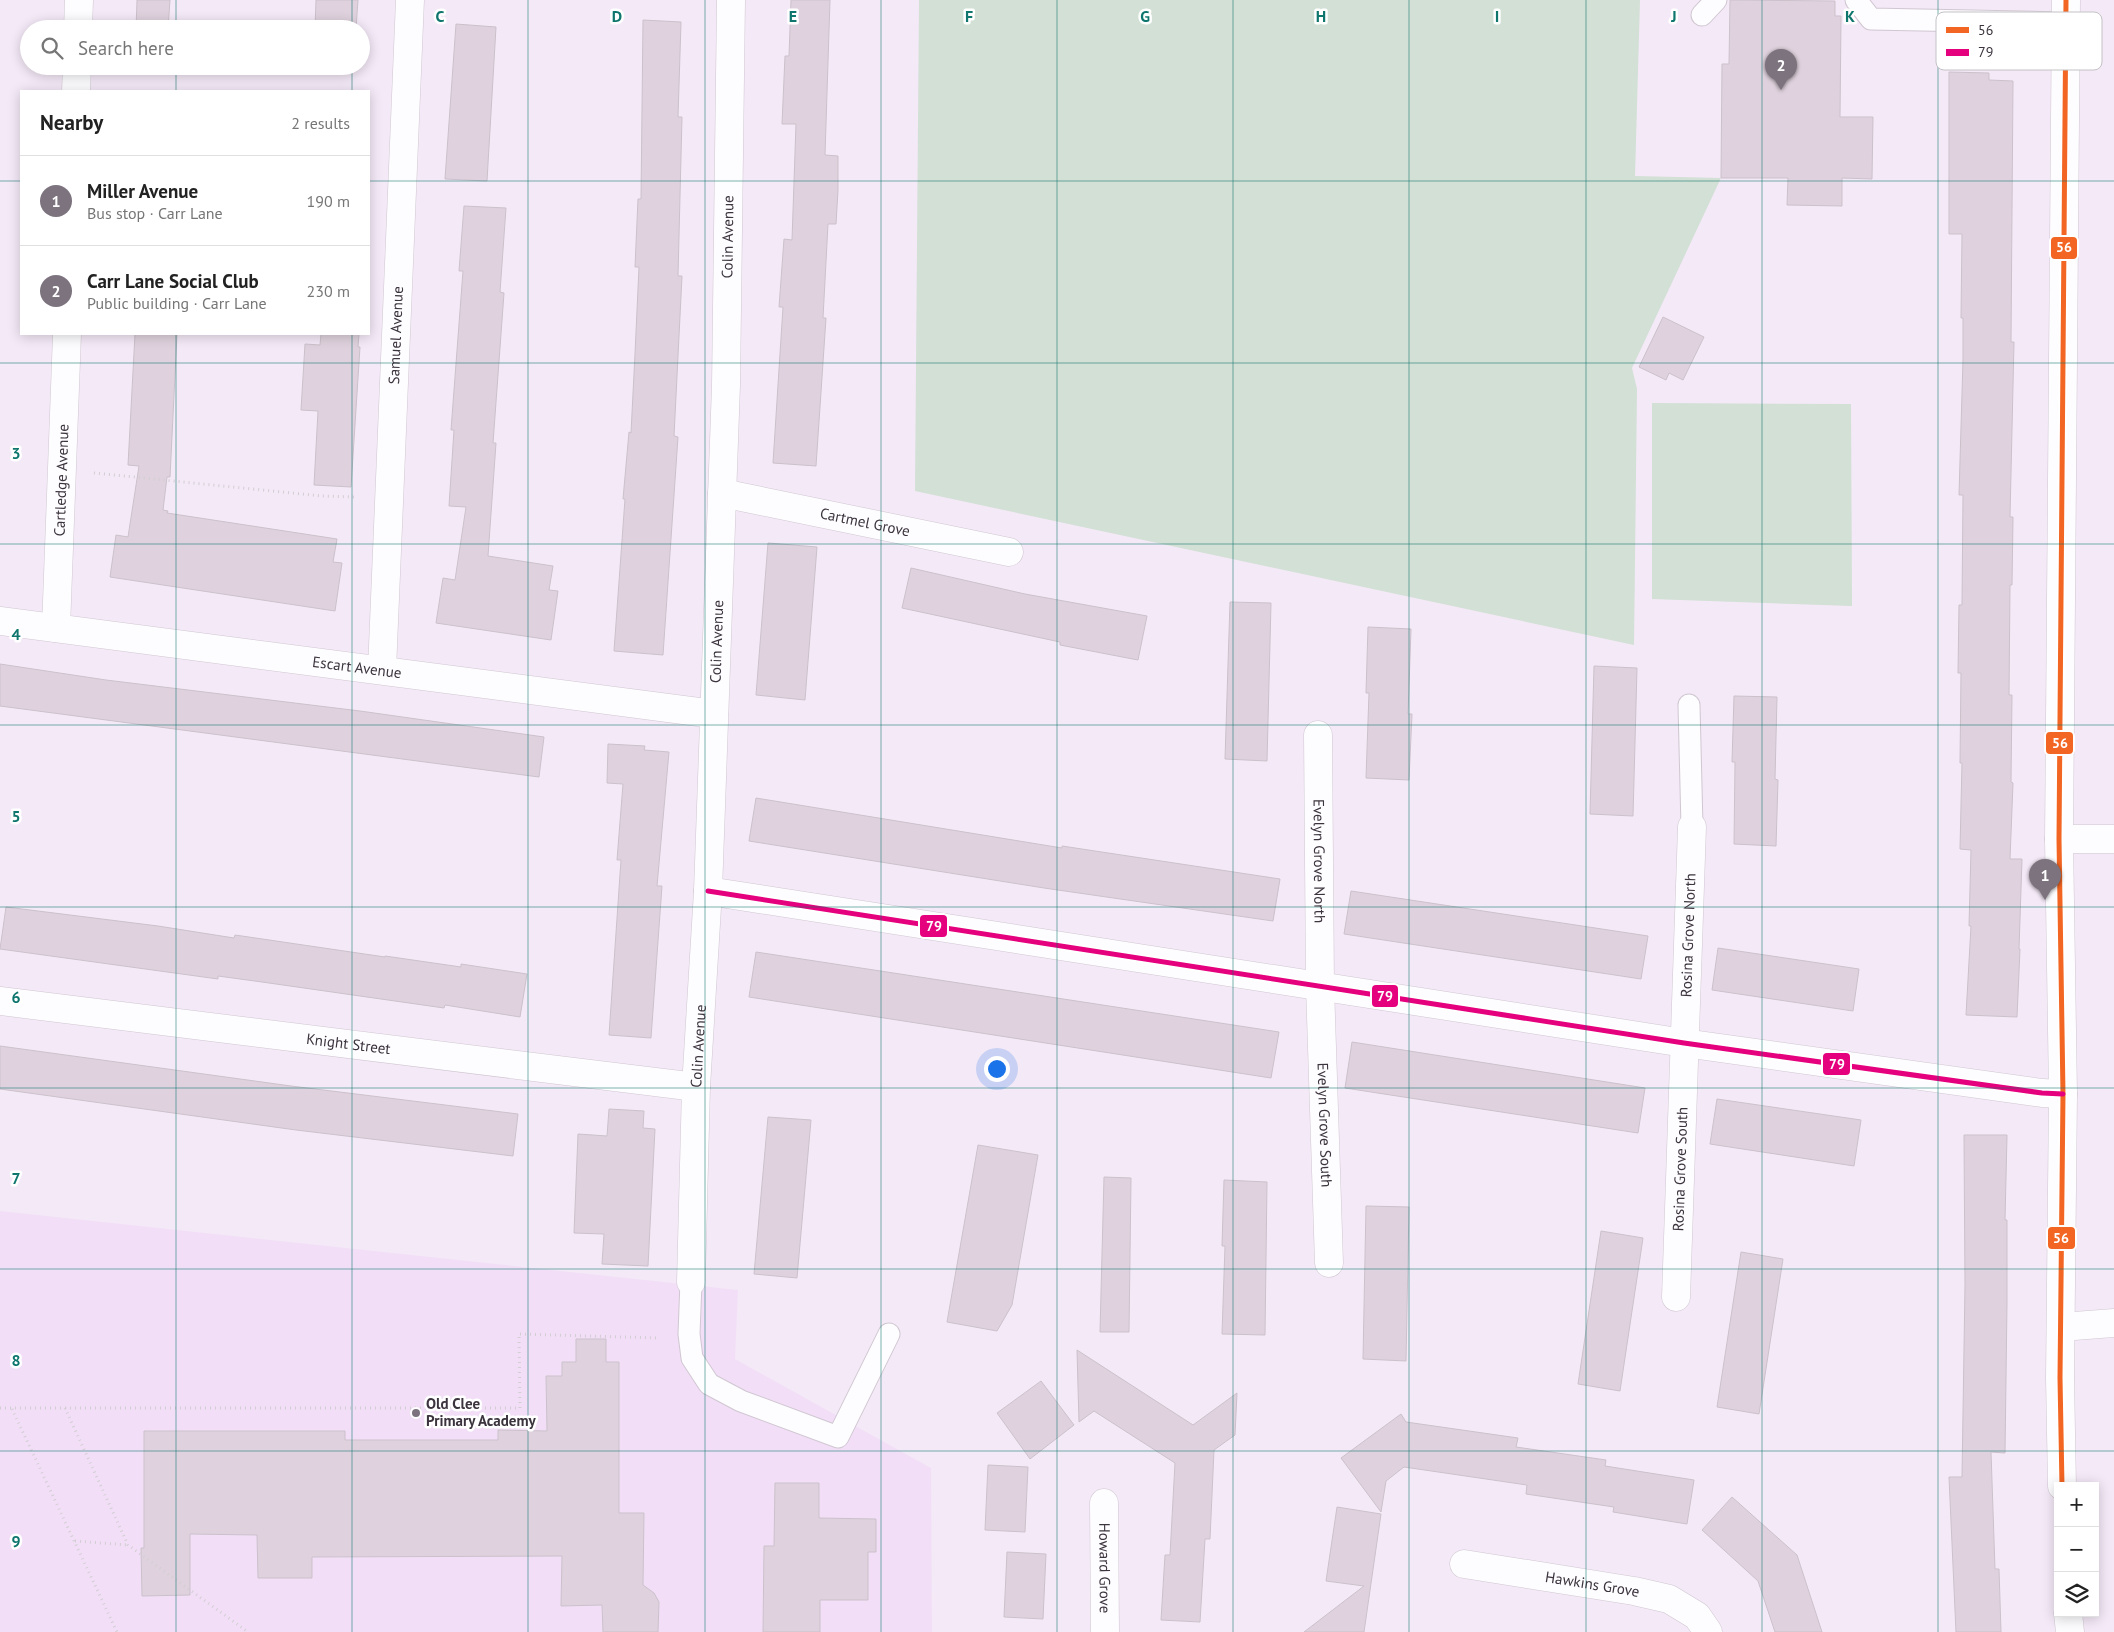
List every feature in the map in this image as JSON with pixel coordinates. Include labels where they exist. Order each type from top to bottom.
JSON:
[{"type":"street","points":[[78,20],[79,0]]},
{"type":"street","name":"Samuel Avenue","points":[[382,670],[410,0]]},
{"type":"street","name":"Colin Avenue","points":[[691,1282],[696,1087],[708,891],[726,385],[731,0]]},
{"type":"street","points":[[2062,1482],[2060,1378],[2063,1094],[2059,839],[2066,70]]},
{"type":"street","points":[[76,90],[77,75]]},
{"type":"street","name":"Cartledge Avenue","points":[[56,628],[67,335]]},
{"type":"street","name":"Cartmel Grove","points":[[722,493],[1009,552]]},
{"type":"street","name":"Escart Avenue","points":[[0,621],[714,714]]},
{"type":"street","name":"Evelyn Grove North","points":[[1318,735],[1320,986]]},
{"type":"street","name":"Rosina Grove North","points":[[1684,1043],[1692,827]]},
{"type":"street","points":[[2059,839],[2114,839]]},
{"type":"street","points":[[708,891],[1684,1043],[2042,1093],[2063,1094]]},
{"type":"street","name":"Evelyn Grove South","points":[[1320,986],[1329,1263]]},
{"type":"street","name":"Knight Street","points":[[0,1001],[696,1087]]},
{"type":"street","name":"Rosina Grove South","points":[[1676,1297],[1684,1043]]},
{"type":"street","points":[[2061,1327],[2114,1323]]},
{"type":"street","name":"Howard Grove","points":[[1104,1503],[1105,1632]]},
{"type":"street","name":"Hawkins Grove","points":[[1464,1564],[1634,1591],[1669,1599],[1697,1616],[1708,1632]]},
{"type":"street","points":[[2068,1617],[2070,1632]]},
{"type":"lane","points":[[1856,0],[1871,19],[1936,16]]},
{"type":"lane","points":[[2042,12],[2066,11]]},
{"type":"lane","points":[[1689,705],[1692,827]]},
{"type":"lane","points":[[691,1282],[690,1339],[692,1358],[709,1384],[740,1401],[838,1437],[890,1334]]},
{"type":"path","points":[[62,470],[322,496],[389,498]]},
{"type":"path","points":[[0,1408],[520,1408],[519,1334],[690,1339]]},
{"type":"path","points":[[12,1408],[117,1632]]},
{"type":"path","points":[[65,1408],[128,1546],[248,1632]]},
{"type":"path","points":[[74,1541],[128,1546]]},
{"type":"shaded area","points":[[919,0],[1640,0],[1635,176],[1721,178],[1632,368],[1637,389],[1634,645],[915,491]]},
{"type":"shaded area","points":[[1652,403],[1851,404],[1852,606],[1652,599]]},
{"type":"shaded area","name":"Old Clee Primary Academy","points":[[0,1211],[738,1290],[735,1359],[931,1468],[932,1632],[0,1632]]},
{"type":"building","points":[[137,0],[170,0],[169,20],[136,20]]},
{"type":"building","points":[[316,0],[358,0],[357,20],[315,20]]},
{"type":"building","points":[[791,0],[830,0],[825,155],[838,156],[838,190],[836,224],[828,224],[823,318],[826,318],[816,466],[773,463],[783,307],[779,307],[784,239],[792,240],[796,124],[782,124],[785,56],[789,56]]},
{"type":"building","points":[[1730,0],[1835,1],[1835,16],[1841,16],[1840,117],[1873,117],[1872,179],[1842,178],[1842,206],[1787,205],[1788,178],[1721,178],[1722,64],[1729,64]]},
{"type":"building","points":[[643,20],[681,22],[678,117],[682,117],[678,276],[682,276],[674,436],[678,437],[663,655],[614,651],[625,499],[623,499],[629,432],[631,433],[639,267],[635,267],[638,199],[641,199]]},
{"type":"building","points":[[456,24],[496,27],[487,181],[445,179]]},
{"type":"building","points":[[1949,72],[1989,73],[1989,80],[2013,81],[2011,342],[2014,342],[2010,517],[2013,517],[2009,695],[2012,695],[2011,782],[2013,783],[2010,859],[2022,859],[2017,1017],[1966,1015],[1971,926],[1969,926],[1971,850],[1960,849],[1962,763],[1960,763],[1961,673],[1958,673],[1959,605],[1962,605],[1963,495],[1959,495],[1963,360],[1963,318],[1961,318],[1962,234],[1949,234]]},
{"type":"building","points":[[464,206],[506,208],[500,292],[504,293],[493,443],[496,443],[488,556],[553,566],[549,590],[558,591],[551,640],[436,623],[443,578],[455,580],[466,507],[449,506],[454,430],[451,430],[463,271],[459,271]]},
{"type":"building","points":[[1663,317],[1704,337],[1683,380],[1669,373],[1666,380],[1639,367]]},
{"type":"building","points":[[135,335],[177,335],[170,477],[167,477],[163,510],[168,511],[167,513],[337,539],[333,562],[342,563],[335,611],[110,577],[116,535],[128,537],[139,466],[128,465]]},
{"type":"building","points":[[321,335],[359,335],[358,347],[360,347],[351,487],[314,485],[318,411],[301,410],[305,344],[320,345]]},
{"type":"building","points":[[768,543],[817,547],[805,700],[756,695]]},
{"type":"building","points":[[911,568],[1025,594],[1147,616],[1138,660],[1060,645],[1060,642],[902,608]]},
{"type":"building","points":[[1230,602],[1271,603],[1267,761],[1225,759]]},
{"type":"building","points":[[1368,627],[1411,629],[1408,714],[1412,714],[1409,780],[1366,778],[1369,693],[1366,693]]},
{"type":"building","points":[[0,664],[106,680],[360,711],[544,737],[539,777],[0,706]]},
{"type":"building","points":[[1594,666],[1637,668],[1633,816],[1590,814]]},
{"type":"building","points":[[1734,696],[1777,697],[1775,779],[1778,780],[1776,846],[1734,844],[1735,762],[1732,762]]},
{"type":"building","points":[[608,744],[645,746],[644,750],[669,752],[657,886],[662,886],[651,1038],[609,1035],[621,860],[617,860],[623,784],[607,783]]},
{"type":"building","points":[[756,798],[1062,848],[1062,846],[1280,879],[1273,921],[1044,888],[749,841]]},
{"type":"building","points":[[1351,891],[1648,936],[1641,979],[1344,934]]},
{"type":"building","points":[[6,907],[158,926],[234,938],[235,935],[385,957],[461,967],[461,964],[527,974],[520,1017],[445,1005],[444,1008],[218,976],[218,979],[0,949]]},
{"type":"building","points":[[1718,948],[1859,969],[1853,1011],[1712,990]]},
{"type":"building","points":[[756,952],[1279,1032],[1271,1078],[749,997]]},
{"type":"building","points":[[1352,1042],[1645,1088],[1638,1133],[1345,1088]]},
{"type":"building","points":[[0,1046],[291,1086],[518,1114],[513,1156],[296,1130],[0,1089]]},
{"type":"building","points":[[1717,1099],[1861,1120],[1854,1166],[1710,1144]]},
{"type":"building","points":[[609,1109],[644,1111],[643,1128],[655,1129],[648,1266],[602,1264],[604,1234],[574,1233],[578,1134],[607,1136]]},
{"type":"building","points":[[768,1117],[811,1120],[797,1278],[754,1274]]},
{"type":"building","points":[[1964,1135],[2007,1135],[2005,1453],[1991,1452],[1995,1569],[1999,1569],[2001,1632],[1956,1632],[1949,1477],[1962,1477],[1965,1285]]},
{"type":"building","points":[[978,1145],[1038,1155],[1012,1305],[997,1331],[947,1322]]},
{"type":"building","points":[[1104,1177],[1131,1178],[1129,1332],[1100,1332]]},
{"type":"building","points":[[1224,1180],[1267,1182],[1265,1335],[1222,1334],[1225,1246],[1222,1246]]},
{"type":"building","points":[[1366,1206],[1409,1207],[1406,1361],[1363,1359]]},
{"type":"building","points":[[1601,1231],[1643,1238],[1620,1391],[1578,1384]]},
{"type":"building","points":[[1741,1252],[1783,1259],[1759,1414],[1717,1407]]},
{"type":"building","points":[[576,1339],[606,1339],[606,1362],[619,1362],[619,1513],[644,1513],[643,1585],[654,1593],[659,1602],[658,1632],[603,1632],[602,1605],[561,1606],[562,1556],[312,1557],[312,1578],[258,1578],[257,1535],[190,1534],[190,1595],[142,1596],[141,1548],[144,1548],[144,1431],[345,1431],[345,1440],[498,1440],[498,1430],[547,1431],[546,1376],[562,1376],[562,1362],[576,1362]]},
{"type":"building","points":[[1077,1350],[1193,1425],[1237,1393],[1235,1435],[1214,1450],[1210,1539],[1205,1539],[1200,1622],[1161,1620],[1165,1555],[1170,1555],[1175,1463],[1094,1411],[1079,1422]]},
{"type":"building","points":[[1041,1381],[1074,1425],[1030,1459],[997,1413]]},
{"type":"building","points":[[1401,1414],[1406,1422],[1518,1438],[1516,1447],[1606,1460],[1605,1466],[1694,1480],[1687,1524],[1613,1512],[1614,1507],[1526,1494],[1527,1485],[1404,1467],[1386,1481],[1381,1512],[1341,1458]]},
{"type":"building","points":[[988,1465],[1028,1467],[1025,1532],[985,1530]]},
{"type":"building","points":[[775,1483],[819,1483],[819,1518],[876,1519],[876,1552],[868,1552],[868,1600],[820,1600],[820,1632],[763,1632],[764,1546],[774,1546]]},
{"type":"building","points":[[1732,1497],[1797,1555],[1822,1632],[1775,1632],[1758,1581],[1702,1530]]},
{"type":"building","points":[[1337,1507],[1381,1514],[1364,1632],[1304,1632],[1364,1586],[1326,1581]]},
{"type":"building","points":[[1007,1552],[1046,1554],[1043,1619],[1004,1617]]},
{"type":"transit line","name":"56","points":[[2066,0],[2066,12]]},
{"type":"transit line","name":"56","points":[[2062,1482],[2060,1378],[2063,1094],[2059,839],[2065,70]]},
{"type":"transit line","name":"79","points":[[708,891],[1684,1043],[2042,1093],[2063,1094]]},
{"type":"place","name":"Carr Lane Social Club","points":[[1781,90]]},
{"type":"place","name":"Miller Avenue","points":[[2045,900]]},
{"type":"place","name":"Old Clee Primary Academy","points":[[416,1413]]}]
